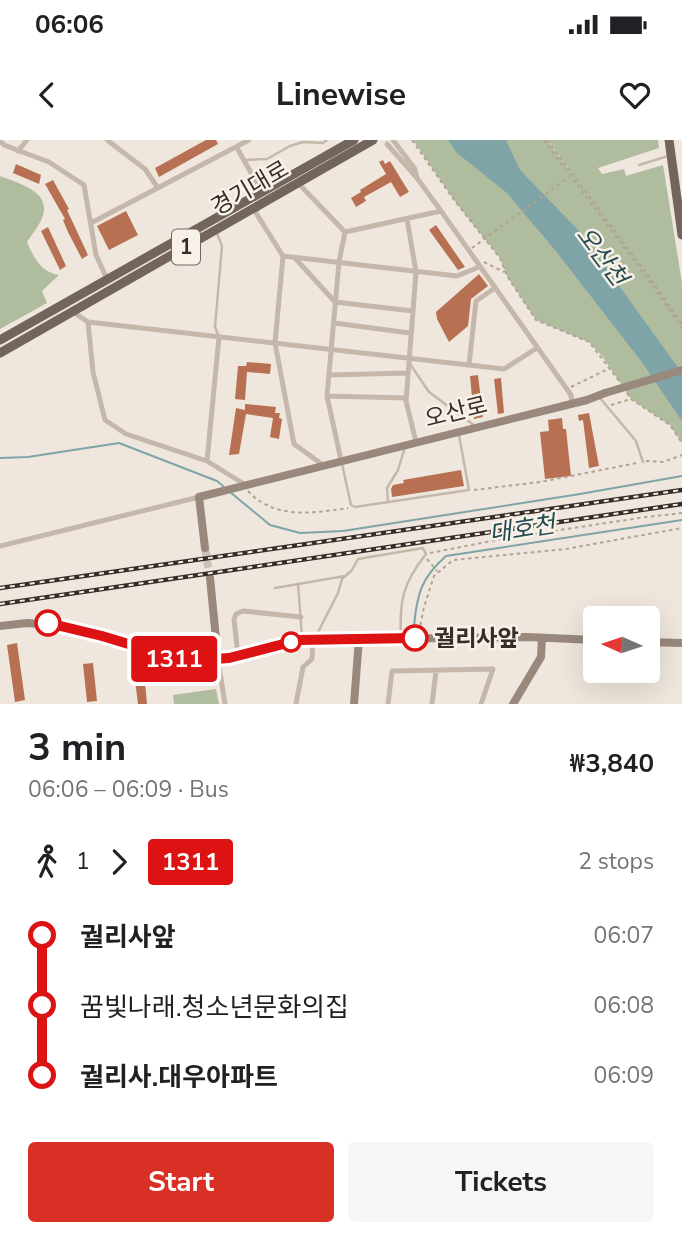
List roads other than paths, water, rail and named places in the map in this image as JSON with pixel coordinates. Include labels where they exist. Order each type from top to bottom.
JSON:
[{"type":"main road","name":"경기대로","points":[[0,340],[354,140]]},
{"type":"main road","name":"경기대로","points":[[0,354],[373,140]]},
{"type":"main road","points":[[669,140],[679,188],[682,235]]},
{"type":"street","points":[[18,151],[27,140]]},
{"type":"street","points":[[107,140],[145,169],[158,188]]},
{"type":"street","points":[[91,223],[249,140]]},
{"type":"street","points":[[0,141],[4,145],[49,162],[84,185],[96,255],[107,279]]},
{"type":"street","points":[[390,142],[567,389],[572,404]]},
{"type":"street","points":[[237,148],[258,185],[257,213],[283,256],[275,343],[294,444],[323,465]]},
{"type":"street","points":[[298,183],[345,232]]},
{"type":"street","points":[[345,232],[441,211]]},
{"type":"street","points":[[407,219],[416,272],[406,398],[416,442]]},
{"type":"street","points":[[341,460],[327,396],[339,262],[345,232]]},
{"type":"street","points":[[283,256],[457,276],[479,267]]},
{"type":"street","points":[[295,258],[335,302],[412,311]]},
{"type":"street","points":[[469,365],[476,301],[495,288]]},
{"type":"street","points":[[73,312],[89,322],[504,369],[537,348]]},
{"type":"street","points":[[89,322],[93,372],[105,420],[126,433],[207,461],[240,485]]},
{"type":"street","points":[[334,323],[410,333]]},
{"type":"street","points":[[207,461],[219,337]]},
{"type":"street","name":"오산로","points":[[199,497],[572,404],[682,369]]},
{"type":"street","points":[[329,375],[407,373]]},
{"type":"street","points":[[327,396],[406,398]]},
{"type":"street","points":[[0,546],[199,497],[205,548]]},
{"type":"street","points":[[210,578],[225,704]]},
{"type":"street","points":[[238,656],[234,619],[236,614],[243,611],[301,617]]},
{"type":"street","points":[[0,626],[48,623],[185,661],[238,656],[303,640],[583,640]]},
{"type":"street","points":[[354,704],[359,638]]},
{"type":"street","points":[[513,704],[541,657],[542,638]]},
{"type":"street","points":[[296,704],[303,667],[312,660],[313,640]]},
{"type":"street","points":[[660,642],[682,642]]},
{"type":"street","points":[[388,704],[392,671],[492,669],[481,704]]},
{"type":"street","points":[[432,704],[436,671]]},
{"type":"lane","points":[[244,160],[267,159],[290,146],[327,140]]},
{"type":"lane","points":[[639,165],[671,155]]},
{"type":"lane","points":[[216,230],[222,246],[215,327],[219,337]]},
{"type":"lane","points":[[408,360],[429,392],[477,427]]},
{"type":"lane","points":[[602,394],[606,406],[636,441],[643,462]]},
{"type":"lane","points":[[341,460],[351,505],[355,507],[469,490],[458,432]]},
{"type":"lane","points":[[388,502],[387,488],[398,470],[406,444]]},
{"type":"lane","points":[[313,640],[345,576],[358,559],[423,548],[426,554],[409,576],[405,589],[401,607],[401,638]]},
{"type":"lane","points":[[275,589],[345,576]]},
{"type":"lane","points":[[298,584],[303,640]]},
{"type":"water","name":"오산천","points":[[448,140],[506,140],[520,170],[581,233],[682,373],[682,421],[641,361],[555,250],[507,193],[457,153]]},
{"type":"waterway","points":[[0,458],[28,457],[119,443],[217,481],[223,486]]},
{"type":"waterway","points":[[230,492],[270,525],[300,533],[343,531],[682,476]]},
{"type":"waterway","name":"대호천","points":[[414,626],[422,587],[446,556],[682,520]]},
{"type":"tunnel","points":[[205,548],[210,578]]},
{"type":"railway","points":[[0,588],[682,490]]},
{"type":"railway","points":[[0,604],[682,504]]},
{"type":"place","name":"궐리사앞","points":[[415,638]]}]
